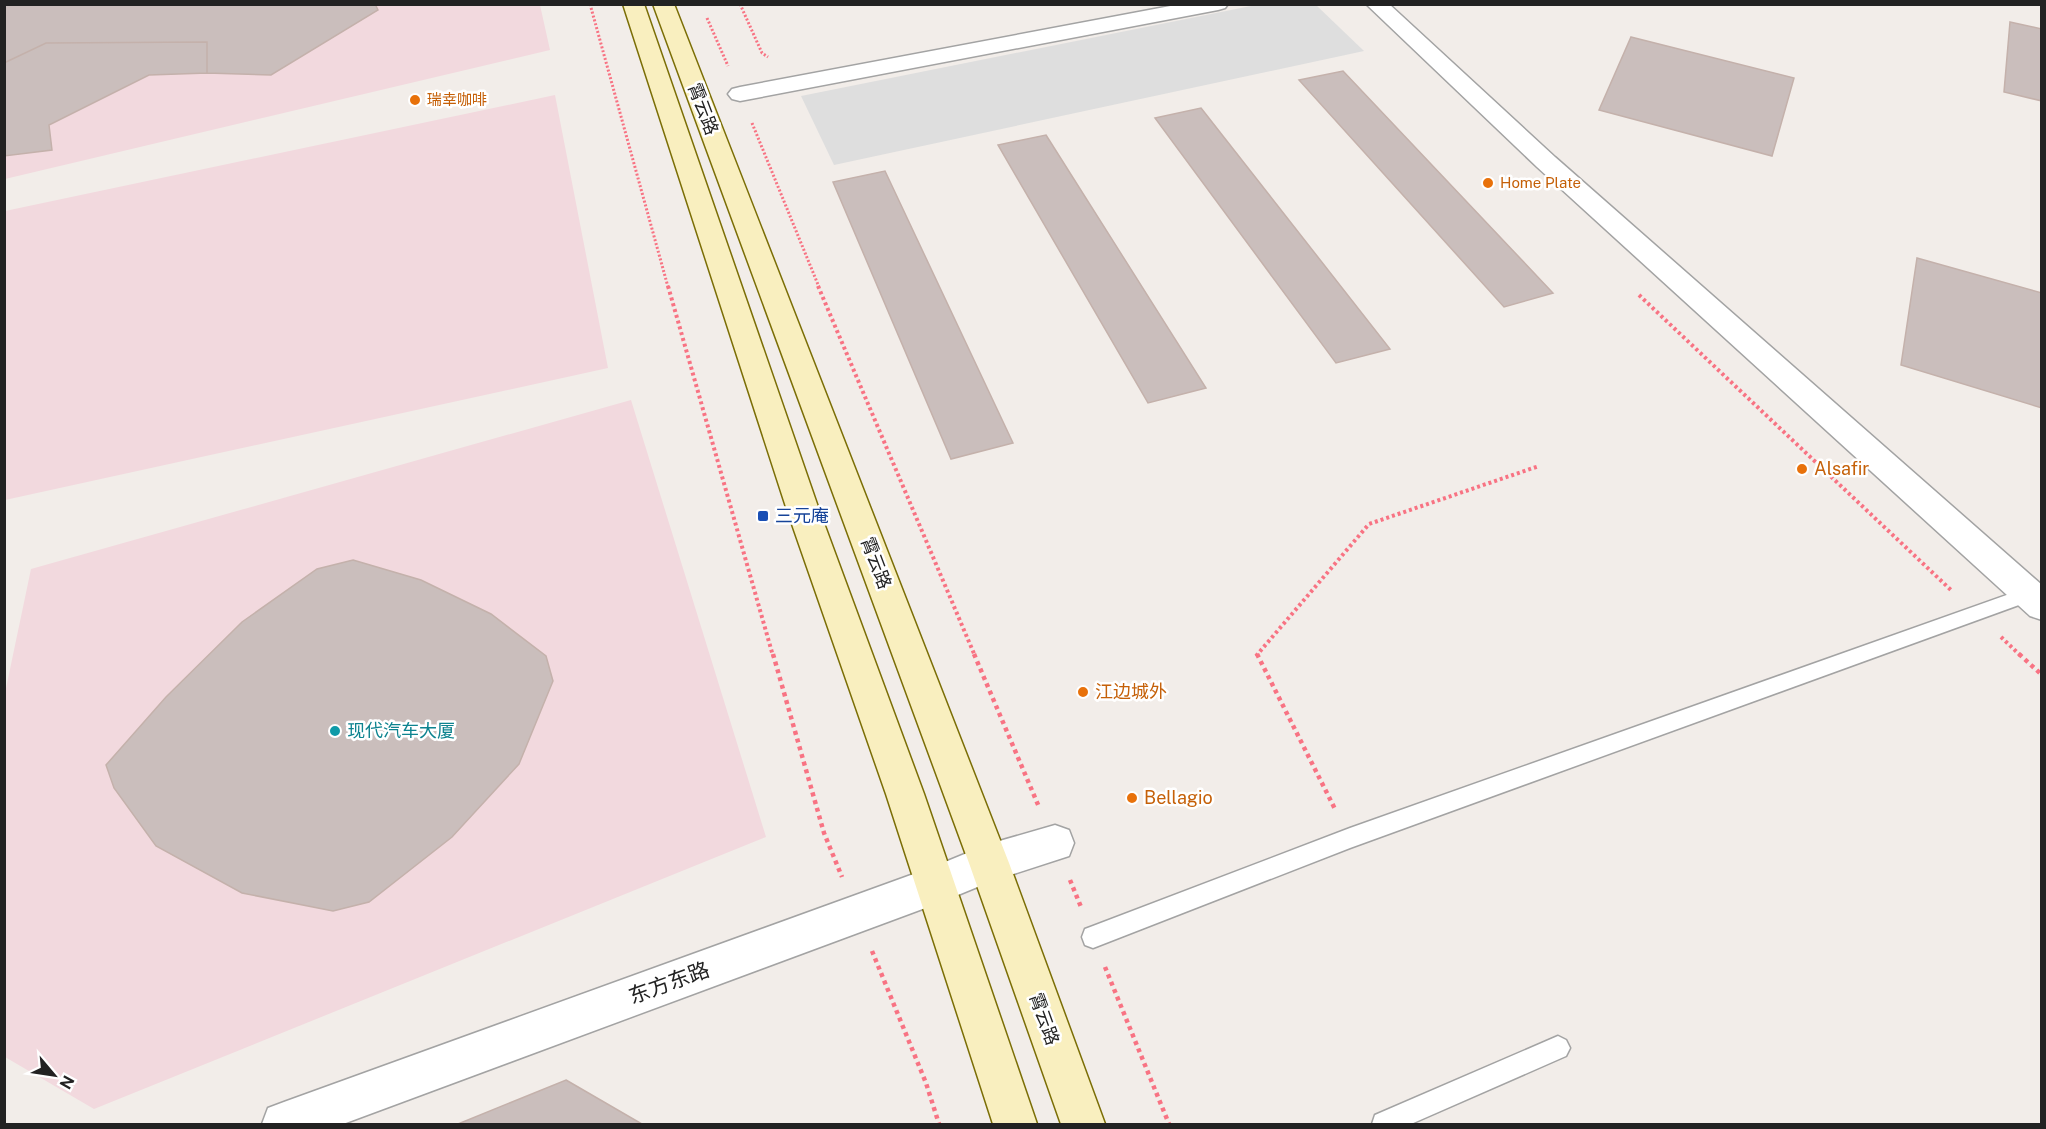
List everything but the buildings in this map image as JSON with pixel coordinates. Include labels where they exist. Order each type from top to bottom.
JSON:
[{"type":"main road","name":"霄云路","points":[[633,4],[798,495],[906,794],[1015,1125]]},
{"type":"main road","name":"霄云路","points":[[663,4],[989,863],[1083,1125]]},
{"type":"street","points":[[740,94],[1218,4]]},
{"type":"street","points":[[1376,4],[1554,170],[2037,597]]},
{"type":"street","name":"东方东路","points":[[284,1125],[936,885],[989,863],[1054,843]]},
{"type":"lane","points":[[1093,937],[1350,838],[1977,614],[2037,597]]},
{"type":"lane","points":[[1384,1125],[1558,1048]]},
{"type":"path","points":[[590,4],[611,86],[824,833],[926,1083],[939,1125]]},
{"type":"path","points":[[740,4],[762,53],[775,62]]},
{"type":"path","points":[[705,12],[789,217],[1054,843],[1169,1125]]},
{"type":"path","points":[[1630,288],[2042,675]]},
{"type":"path","points":[[1350,838],[1256,655],[1369,524],[1539,466]]},
{"type":"shaded area","points":[[4,5],[540,5],[550,50],[5,179]]},
{"type":"shaded area","points":[[1256,5],[1316,5],[1364,51],[834,165],[801,96]]},
{"type":"shaded area","points":[[555,95],[608,368],[5,500],[5,211]]},
{"type":"shaded area","points":[[631,400],[766,837],[94,1109],[5,1057],[5,693],[31,569]]},
{"type":"place","name":"瑞幸咖啡","points":[[415,100]]},
{"type":"place","name":"Home Plate","points":[[1488,183]]},
{"type":"place","name":"Alsafir","points":[[1802,469]]},
{"type":"place","name":"三元庵","points":[[763,516]]},
{"type":"place","name":"江边城外","points":[[1083,692]]},
{"type":"place","name":"现代汽车大厦","points":[[335,731]]},
{"type":"place","name":"Bellagio","points":[[1132,798]]}]
